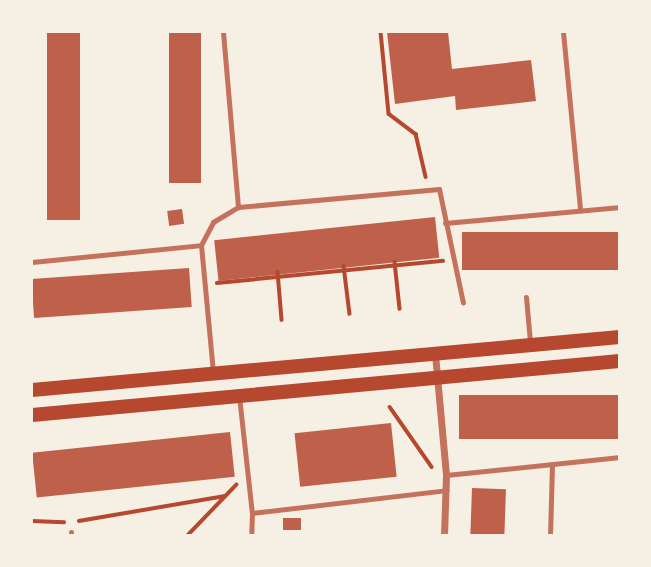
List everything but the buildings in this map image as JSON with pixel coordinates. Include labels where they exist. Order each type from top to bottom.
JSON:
[{"type":"main road","points":[[32,390],[620,337]]},
{"type":"main road","points":[[32,415],[620,361]]},
{"type":"street","points":[[435,354],[447,490],[444,536]]},
{"type":"lane","points":[[223,32],[238,207]]},
{"type":"lane","points":[[563,32],[580,210]]},
{"type":"lane","points":[[213,374],[201,245],[212,222],[238,207],[439,189],[463,303]]},
{"type":"lane","points":[[445,223],[620,207]]},
{"type":"lane","points":[[32,262],[201,245]]},
{"type":"lane","points":[[526,297],[530,345]]},
{"type":"lane","points":[[239,396],[253,513],[251,536]]},
{"type":"lane","points":[[446,475],[620,457]]},
{"type":"lane","points":[[550,536],[552,464]]},
{"type":"lane","points":[[253,513],[447,490]]},
{"type":"path","points":[[381,32],[389,114],[416,134],[429,189]]},
{"type":"path","points":[[205,284],[278,274],[454,261]]},
{"type":"path","points":[[395,264],[400,309]]},
{"type":"path","points":[[344,269],[350,314]]},
{"type":"path","points":[[278,274],[282,320]]},
{"type":"path","points":[[390,407],[438,476],[446,475]]},
{"type":"path","points":[[187,536],[247,473]]},
{"type":"path","points":[[32,521],[71,523],[225,496]]}]
